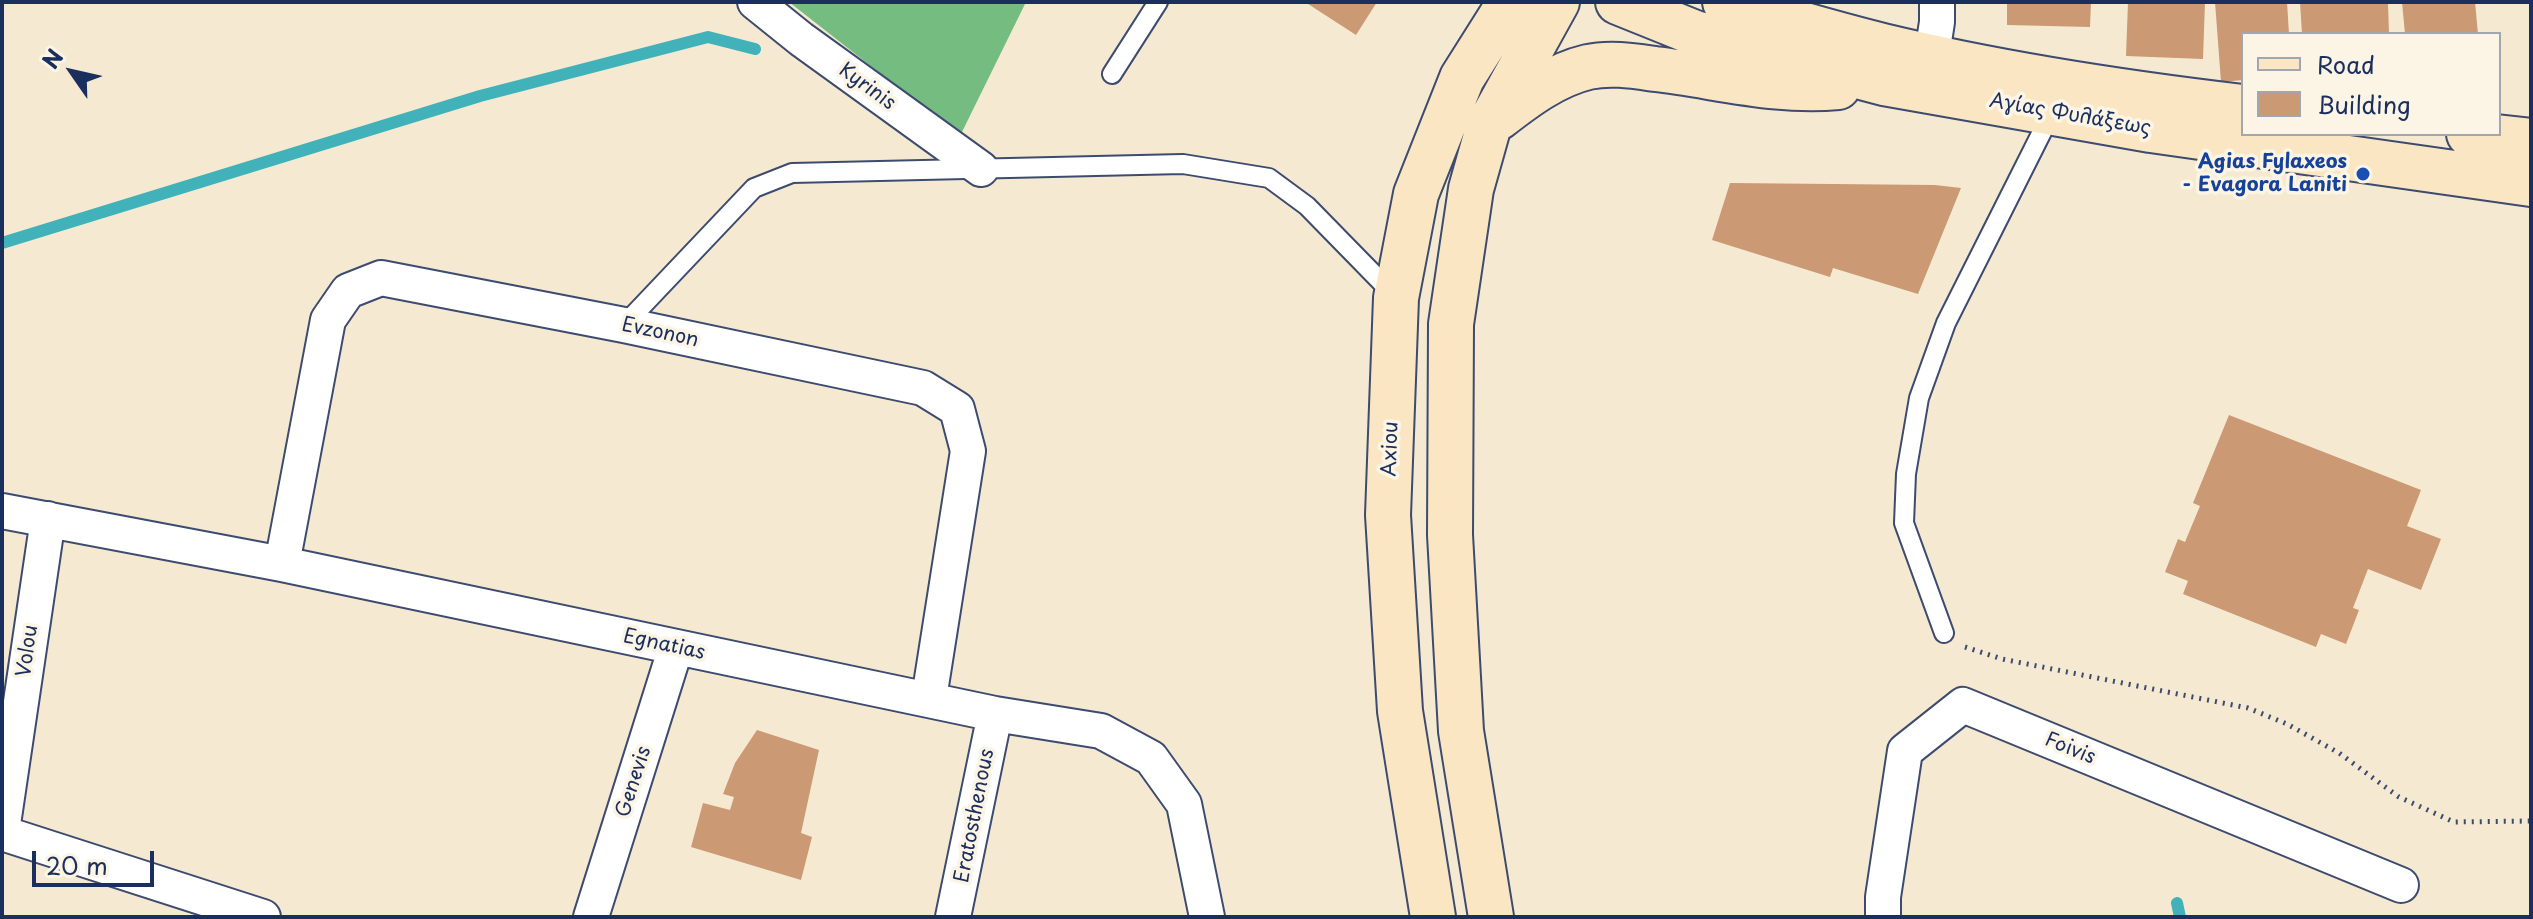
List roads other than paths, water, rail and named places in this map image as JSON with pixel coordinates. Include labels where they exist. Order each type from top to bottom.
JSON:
[{"type":"main road","points":[[1462,78],[1476,2]]},
{"type":"main road","name":"Axiou","points":[[1433,917],[1400,711],[1388,515],[1396,298],[1416,194],[1462,78],[1510,2]]},
{"type":"main road","points":[[1491,917],[1461,731],[1450,535],[1451,324],[1471,189],[1489,125],[1557,2]]},
{"type":"main road","name":"Αγίας Φυλάξεως","points":[[1618,2],[1695,33],[1884,83],[1929,72],[2241,107]]},
{"type":"main road","name":"Αγίας Φυλάξεως","points":[[1725,2],[1884,46],[1929,72],[2052,112],[2151,130],[2531,184]]},
{"type":"main road","points":[[1489,125],[1555,79],[1590,67],[1631,66],[1756,85],[1821,89],[1884,83]]},
{"type":"main road","points":[[2487,136],[2531,141]]},
{"type":"street","name":"Kyrinis","points":[[755,2],[801,39],[981,169]]},
{"type":"street","points":[[1929,72],[1937,2]]},
{"type":"street","name":"Evzonon","points":[[282,564],[328,320],[348,291],[381,278],[624,325],[923,388],[957,409],[968,451],[929,698]]},
{"type":"street","name":"Egnatias","points":[[2,511],[282,564],[995,714],[1101,731],[1151,758],[1184,804],[1207,917]]},
{"type":"street","name":"Volou","points":[[2,832],[48,519]]},
{"type":"street","name":"Genevis","points":[[591,917],[676,647]]},
{"type":"street","name":"Foivis","points":[[1883,917],[1883,897],[1905,751],[1963,705],[2401,885]]},
{"type":"street","name":"Eratosthenous","points":[[953,917],[995,714]]},
{"type":"street","points":[[2,832],[263,917]]},
{"type":"lane","points":[[1112,74],[1158,2]]},
{"type":"lane","points":[[1944,633],[1904,523],[1906,474],[1919,398],[1946,323],[2052,112]]},
{"type":"lane","points":[[624,325],[754,188],[792,173],[1183,164],[1269,178],[1307,206],[1396,298]]},
{"type":"waterway","points":[[2,243],[480,96],[708,37],[755,49]]},
{"type":"waterway","points":[[2177,903],[2180,917]]},
{"type":"place","name":"Agias Fylaxeos - Evagora Laniti","points":[[2363,174]]}]
